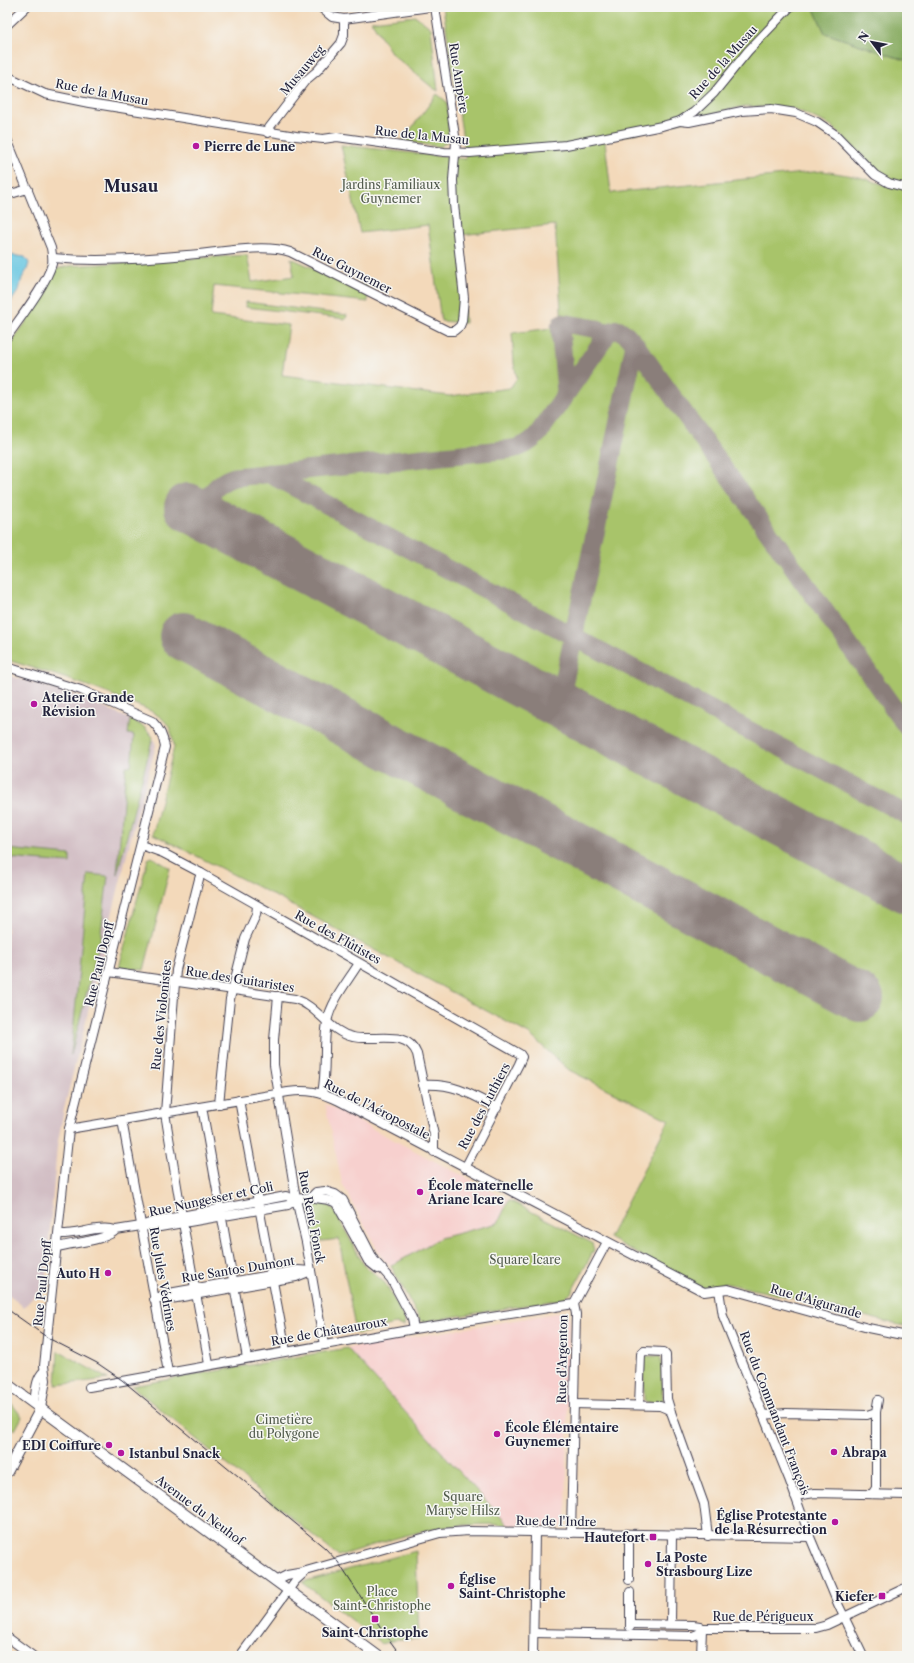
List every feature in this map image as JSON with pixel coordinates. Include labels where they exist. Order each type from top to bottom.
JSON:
[{"type":"street","points":[[7,25],[26,7]]},
{"type":"street","points":[[320,7],[332,17],[344,19],[430,7]]},
{"type":"street","name":"Rue Ampère","points":[[435,7],[457,153]]},
{"type":"street","name":"Rue de la Musau","points":[[7,76],[45,94],[268,133],[323,139],[337,136],[457,153],[566,145],[680,121],[694,112],[714,94],[748,52],[790,7]]},
{"type":"street","name":"Musauweg","points":[[268,133],[269,128],[293,96],[341,43],[344,37],[344,19]]},
{"type":"street","points":[[680,121],[689,122],[742,111],[771,109],[796,113],[817,122],[836,135],[874,175],[889,183],[907,188]]},
{"type":"street","points":[[7,139],[51,248],[53,258],[50,269],[42,284],[7,337]]},
{"type":"street","name":"Rue Guynemer","points":[[53,258],[75,260],[146,258],[262,248],[282,249],[448,331],[454,331],[462,321],[464,298],[454,204],[454,180],[457,153]]},
{"type":"street","points":[[7,195],[28,189]]},
{"type":"street","name":"Rue Paul Dopff","points":[[7,667],[81,690],[152,721],[159,728],[165,747],[69,1129],[44,1371],[46,1380],[38,1406]]},
{"type":"street","name":"Rue des Flûtistes","points":[[141,845],[163,853],[514,1049],[521,1055]]},
{"type":"street","name":"Rue des Violonistes","points":[[201,874],[181,948],[175,981],[165,1113],[182,1219],[209,1364]]},
{"type":"street","points":[[219,1104],[227,1019],[232,989],[244,939],[256,915],[258,906]]},
{"type":"street","points":[[322,1093],[327,1023],[332,1008],[359,962]]},
{"type":"street","name":"Rue des Guitaristes","points":[[109,972],[278,996],[305,1003],[327,1023],[343,1033],[355,1038],[396,1038],[407,1041],[414,1047],[417,1054],[434,1135],[434,1152]]},
{"type":"street","name":"Rue René Fonck","points":[[278,996],[273,1058],[296,1199],[306,1242],[324,1344]]},
{"type":"street","name":"Rue des Luthiers","points":[[465,1168],[520,1064],[521,1055]]},
{"type":"street","points":[[423,1085],[442,1084],[451,1086],[497,1108]]},
{"type":"street","name":"Rue de l'Aéropostale","points":[[69,1129],[279,1093],[304,1090],[322,1093],[607,1242]]},
{"type":"street","points":[[239,1100],[286,1351]]},
{"type":"street","points":[[202,1107],[247,1358]]},
{"type":"street","name":"Rue Jules Védrines","points":[[122,1120],[168,1372]]},
{"type":"street","name":"Rue Nungesser et Coli","points":[[59,1234],[73,1234],[108,1228],[116,1230],[141,1226],[155,1221],[182,1219],[260,1206],[286,1196],[296,1199],[311,1196],[317,1199],[328,1199],[336,1203],[368,1261],[391,1279],[412,1318],[414,1329]]},
{"type":"street","name":"Rue Nungesser et Coli","points":[[58,1247],[71,1243],[110,1236],[116,1230]]},
{"type":"street","points":[[607,1242],[704,1292],[719,1290]]},
{"type":"street","name":"Rue d'Argenton","points":[[571,1533],[574,1404],[574,1304],[607,1242]]},
{"type":"street","name":"Rue Santos Dumont","points":[[154,1298],[171,1299],[196,1291],[273,1277],[296,1277],[311,1272]]},
{"type":"street","name":"Rue d'Aigurande","points":[[719,1290],[728,1289],[868,1328],[907,1336]]},
{"type":"street","name":"Rue du Commandant François","points":[[719,1290],[723,1316],[764,1415],[810,1537],[863,1656]]},
{"type":"street","name":"Rue de Châteauroux","points":[[89,1386],[324,1344],[565,1304],[574,1304]]},
{"type":"street","points":[[639,1405],[641,1354],[644,1352],[663,1352],[666,1355],[667,1399],[704,1504],[708,1536]]},
{"type":"street","name":"Avenue du Neuhof","points":[[7,1384],[378,1656]]},
{"type":"street","points":[[872,1494],[876,1488],[876,1412],[878,1408],[878,1400]]},
{"type":"street","points":[[574,1404],[660,1406],[667,1408],[672,1412]]},
{"type":"street","points":[[7,1460],[38,1406]]},
{"type":"street","points":[[7,1472],[38,1406]]},
{"type":"street","points":[[764,1415],[786,1413],[867,1415],[876,1412]]},
{"type":"street","points":[[795,1496],[815,1494],[907,1495]]},
{"type":"street","name":"Rue de l'Indre","points":[[274,1581],[287,1575],[440,1533],[469,1531],[810,1537]]},
{"type":"street","points":[[533,1656],[535,1532]]},
{"type":"street","points":[[629,1534],[630,1580]]},
{"type":"street","points":[[671,1624],[672,1535]]},
{"type":"street","points":[[240,1656],[288,1591],[306,1571]]},
{"type":"street","name":"Rue de Périgueux","points":[[630,1624],[697,1625],[702,1628],[812,1628],[827,1625],[907,1587]]},
{"type":"street","points":[[624,1634],[628,1631],[630,1624],[630,1592]]},
{"type":"street","points":[[701,1656],[702,1628]]},
{"type":"street","name":"Rue de Périgueux","points":[[534,1633],[693,1636],[700,1633],[702,1628]]},
{"type":"street","points":[[7,1637],[34,1656]]},
{"type":"shaded area","points":[[7,675],[77,696],[139,723],[151,733],[156,745],[133,830],[64,1109],[57,1147],[45,1285],[24,1307],[7,1294]]},
{"type":"shaded area","name":"École maternelle Ariane Icare","points":[[325,1104],[509,1200],[498,1223],[440,1238],[391,1266],[382,1258],[342,1183]]},
{"type":"shaded area","name":"École Élémentaire Guynemer","points":[[563,1312],[569,1317],[566,1521],[560,1527],[508,1525],[347,1348]]},
{"type":"green space","name":"Jardins Familiaux Guynemer","points":[[443,7],[813,7],[825,33],[904,60],[907,59],[907,1327],[798,1299],[724,1283],[713,1287],[701,1288],[609,1238],[669,1120],[569,1070],[529,1034],[262,889],[153,834],[174,747],[169,726],[160,717],[143,707],[66,678],[7,660],[7,348],[26,322],[56,269],[69,266],[247,255],[252,282],[294,276],[291,258],[342,281],[367,286],[368,302],[214,286],[211,316],[289,325],[282,375],[450,396],[510,388],[517,378],[514,364],[512,333],[560,327],[562,323],[555,225],[460,235],[465,323],[441,321],[428,225],[360,233],[341,145],[466,159]],"holes":[[[745,106],[795,109],[832,126],[895,188],[859,177],[823,171],[611,193],[605,141]]]},
{"type":"green space","points":[[813,7],[907,7],[907,59],[904,60],[825,33]]},
{"type":"green space","points":[[416,16],[431,28],[438,91],[392,54],[371,21]]},
{"type":"green space","points":[[437,94],[447,102],[449,140],[440,147],[402,141]]},
{"type":"green space","points":[[246,302],[347,315],[346,319],[246,307]]},
{"type":"green space","points":[[130,719],[144,727],[153,737],[117,874],[126,766],[131,766],[134,735],[128,734]]},
{"type":"green space","points":[[7,849],[70,855],[70,863],[7,858]]},
{"type":"green space","points":[[152,857],[170,868],[144,970],[119,967],[148,859]]},
{"type":"green space","points":[[88,874],[108,876],[100,940],[71,1055]]},
{"type":"green space","name":"Square Icare","points":[[509,1200],[592,1243],[594,1250],[571,1293],[564,1299],[421,1322],[391,1266],[440,1238],[498,1223]]},
{"type":"green space","points":[[322,1202],[333,1208],[364,1265],[385,1283],[405,1320],[404,1326],[396,1324],[374,1328],[370,1332],[356,1334],[339,1239],[315,1242],[308,1206],[310,1204]]},
{"type":"green space","name":"Cimetière du Polygone","points":[[347,1348],[508,1525],[485,1524],[433,1529],[392,1539],[338,1556],[132,1386]]},
{"type":"green space","points":[[58,1351],[108,1379],[56,1385]]},
{"type":"green space","points":[[659,1356],[661,1358],[662,1403],[644,1401],[644,1357]]},
{"type":"green space","points":[[7,1400],[22,1417],[15,1430],[7,1425]]},
{"type":"green space","name":"Place Saint-Christophe","points":[[416,1551],[419,1639],[399,1639],[382,1644],[302,1582]]},
{"type":"water","points":[[7,256],[25,257],[29,263],[22,278],[19,290],[7,307]]},
{"type":"taxiway","points":[[200,514],[213,491],[221,483],[234,477],[512,449],[526,444],[538,434],[604,339],[604,334],[598,329],[562,323]]},
{"type":"taxiway","points":[[560,327],[566,393]]},
{"type":"taxiway","points":[[604,334],[618,329],[627,335],[635,344],[907,727]]},
{"type":"taxiway","points":[[559,705],[635,344]]},
{"type":"taxiway","points":[[268,473],[907,815]]},
{"type":"runway","points":[[188,507],[907,889]]},
{"type":"runway","points":[[183,636],[860,998]]},
{"type":"tram line","points":[[7,1309],[48,1338],[97,1363],[122,1380],[325,1548],[338,1562],[401,1656]]},
{"type":"place","name":"Pierre de Lune","points":[[196,146]]},
{"type":"place","name":"Atelier Grande Révision","points":[[34,704]]},
{"type":"place","name":"École maternelle Ariane Icare","points":[[420,1192]]},
{"type":"place","name":"Auto H","points":[[108,1273]]},
{"type":"place","name":"École Élémentaire Guynemer","points":[[497,1434]]},
{"type":"place","name":"EDI Coiffure","points":[[109,1445]]},
{"type":"place","name":"Abrapa","points":[[834,1452]]},
{"type":"place","name":"Istanbul Snack","points":[[121,1453]]},
{"type":"place","name":"Église Protestante de la Résurrection","points":[[835,1522]]},
{"type":"place","name":"Hautefort","points":[[653,1537]]},
{"type":"place","name":"La Poste Strasbourg Lize","points":[[648,1564]]},
{"type":"place","name":"Église Saint-Christophe","points":[[451,1586]]},
{"type":"place","name":"Kiefer","points":[[882,1596]]},
{"type":"place","name":"Saint-Christophe","points":[[375,1619]]},
{"type":"district","name":"Musau","points":[[131,186]]},
{"type":"park label","name":"Square Maryse Hilsz","points":[[463,1503]]}]
